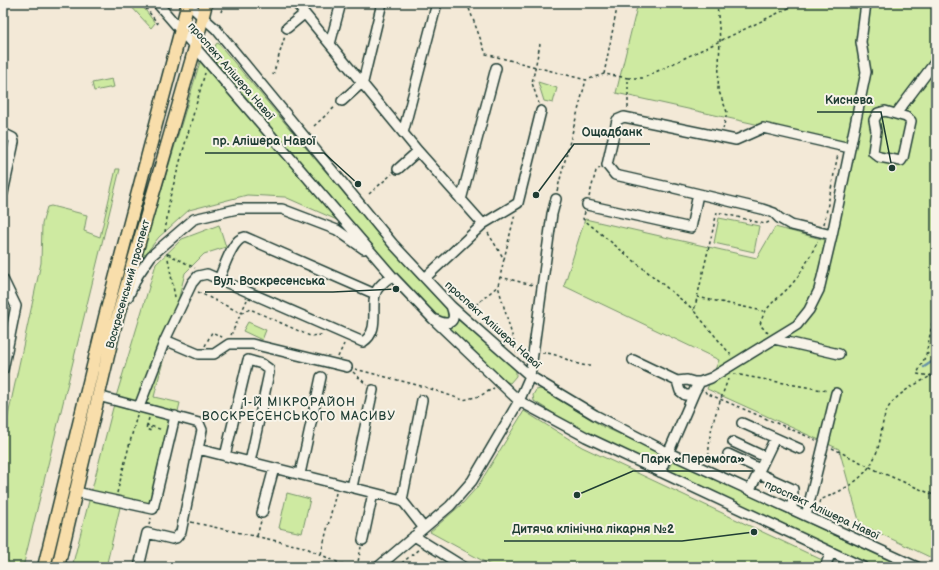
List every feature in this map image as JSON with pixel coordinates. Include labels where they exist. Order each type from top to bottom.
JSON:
[{"type":"main road","name":"Воскресенський проспект","points":[[44,567],[105,316],[188,3]]},
{"type":"main road","name":"Воскресенський проспект","points":[[58,567],[115,326],[195,48],[206,3]]},
{"type":"street","name":"проспект Алішера Навої","points":[[157,3],[181,33],[208,62],[392,276],[433,319],[519,401],[586,438],[864,567]]},
{"type":"street","name":"проспект Алішера Навої","points":[[188,3],[216,28],[393,244],[451,306],[530,376],[595,415],[669,453],[917,567]]},
{"type":"street","points":[[296,3],[363,82],[418,151],[482,224]]},
{"type":"street","points":[[330,44],[341,3]]},
{"type":"street","points":[[342,101],[363,82],[382,3]]},
{"type":"street","points":[[403,133],[437,3]]},
{"type":"street","points":[[660,472],[669,453],[689,388],[712,378],[797,325],[809,310],[819,290],[866,72],[861,42],[866,3]]},
{"type":"street","points":[[287,28],[304,14]]},
{"type":"street","points":[[896,114],[936,61]]},
{"type":"street","points":[[461,200],[496,68]]},
{"type":"street","points":[[425,278],[482,224],[518,203],[541,111]]},
{"type":"street","points":[[881,112],[896,114],[910,119],[912,123],[901,161],[879,157],[874,154],[873,150],[876,135],[874,120],[876,114],[881,112]]},
{"type":"street","points":[[856,116],[874,120]]},
{"type":"street","points":[[832,235],[791,224],[779,218],[774,213],[762,209],[615,175],[607,165],[617,120],[624,117],[736,140],[763,128],[850,148]]},
{"type":"street","points":[[3,133],[13,138],[14,142],[3,193]]},
{"type":"street","points":[[398,169],[418,151]]},
{"type":"street","points":[[587,205],[691,228],[698,194]]},
{"type":"street","points":[[378,567],[423,527],[450,506],[472,481],[519,401],[530,376],[552,214],[556,199]]},
{"type":"street","points":[[115,326],[138,275],[151,256],[165,249],[194,219],[237,209],[282,209],[337,230],[376,258]]},
{"type":"street","points":[[219,279],[234,243],[241,238],[245,238],[375,294]]},
{"type":"street","points":[[139,407],[165,340],[195,279],[198,276],[207,274],[360,342],[366,339],[374,323],[375,294],[392,276]]},
{"type":"street","points":[[3,279],[16,306],[3,370]]},
{"type":"street","points":[[433,319],[442,323],[450,322],[454,319],[455,314],[451,306]]},
{"type":"street","points":[[774,339],[839,354]]},
{"type":"street","points":[[165,340],[198,354],[214,354],[229,344],[252,344],[347,367]]},
{"type":"street","points":[[225,456],[248,360],[266,366],[269,369],[250,462]]},
{"type":"street","points":[[634,360],[689,388]]},
{"type":"street","points":[[300,474],[321,377]]},
{"type":"street","points":[[352,487],[373,390]]},
{"type":"street","points":[[806,516],[836,393]]},
{"type":"street","points":[[98,396],[150,411],[196,421],[202,426],[181,532],[176,538],[147,533],[139,567]]},
{"type":"street","points":[[402,500],[422,400]]},
{"type":"street","points":[[76,492],[153,509],[175,416]]},
{"type":"street","points":[[742,423],[800,450]]},
{"type":"street","points":[[750,490],[774,438]]},
{"type":"street","points":[[733,442],[765,457]]},
{"type":"street","points":[[198,449],[402,500],[423,527]]},
{"type":"street","points":[[728,454],[793,490],[792,510]]},
{"type":"street","points":[[262,513],[274,468]]},
{"type":"street","points":[[363,540],[373,492]]},
{"type":"street","points":[[414,536],[464,567]]},
{"type":"street","points":[[824,567],[831,552]]},
{"type":"path","points":[[142,3],[158,24]]},
{"type":"path","points":[[221,12],[224,3]]},
{"type":"path","points":[[468,3],[486,54],[586,80],[604,74],[628,78],[643,78],[799,3]]},
{"type":"path","points":[[604,74],[618,3]]},
{"type":"path","points":[[717,3],[720,40],[718,89],[726,112],[721,137]]},
{"type":"path","points":[[273,75],[287,28]]},
{"type":"path","points":[[540,44],[532,83],[541,111]]},
{"type":"path","points":[[178,312],[165,249],[170,197],[208,62]]},
{"type":"path","points":[[628,78],[628,118]]},
{"type":"path","points":[[556,199],[586,80]]},
{"type":"path","points":[[314,126],[342,101]]},
{"type":"path","points":[[607,165],[596,171],[583,219],[694,310],[737,362]]},
{"type":"path","points":[[369,194],[398,169]]},
{"type":"path","points":[[517,353],[498,286],[518,203]]},
{"type":"path","points":[[694,310],[717,212],[765,224],[779,218]]},
{"type":"path","points":[[482,224],[504,259]]},
{"type":"path","points":[[165,249],[207,274]]},
{"type":"path","points":[[500,277],[542,287]]},
{"type":"path","points":[[471,309],[498,286]]},
{"type":"path","points":[[193,290],[241,313],[250,309],[310,336],[343,335],[335,364]]},
{"type":"path","points":[[203,351],[212,332],[229,340],[251,293]]},
{"type":"path","points":[[697,296],[763,311]]},
{"type":"path","points":[[932,376],[917,374],[926,355],[936,304]]},
{"type":"path","points":[[760,325],[761,319]]},
{"type":"path","points":[[926,355],[936,348]]},
{"type":"path","points":[[533,353],[536,355],[545,353],[553,354],[582,366],[590,366]]},
{"type":"path","points":[[347,367],[425,387],[463,400],[476,397],[495,388]]},
{"type":"path","points":[[347,367],[373,390]]},
{"type":"path","points":[[818,505],[820,500],[834,495],[862,478],[870,467],[878,449],[883,421],[891,404],[904,392],[936,373]]},
{"type":"path","points":[[373,390],[376,374]]},
{"type":"path","points":[[709,464],[708,444],[715,415],[730,374],[836,393]]},
{"type":"path","points":[[115,501],[139,407]]},
{"type":"path","points":[[150,411],[146,430],[151,431],[151,427]]},
{"type":"path","points":[[147,425],[171,432]]},
{"type":"path","points":[[321,554],[339,484]]},
{"type":"path","points":[[147,533],[153,509]]},
{"type":"path","points":[[257,536],[262,513]]},
{"type":"path","points":[[184,520],[304,547],[348,567]]},
{"type":"path","points":[[357,567],[363,540]]},
{"type":"path","points":[[397,567],[422,546]]},
{"type":"green space","points":[[128,3],[140,3],[155,23],[151,28]]},
{"type":"green space","points":[[638,3],[936,3],[936,560],[860,524],[839,449],[707,389],[719,360],[564,286],[585,219],[757,258],[775,227],[833,242],[854,146],[616,93]]},
{"type":"green space","points":[[218,43],[388,246],[448,311],[516,370],[516,376],[510,383],[505,381],[427,309],[212,58],[216,44]]},
{"type":"green space","points":[[200,62],[337,220],[285,197],[247,195],[189,210],[159,237],[140,261]]},
{"type":"green space","points":[[112,79],[114,87],[94,91],[92,83]]},
{"type":"green space","points":[[538,82],[557,88],[553,103],[544,101]]},
{"type":"green space","points":[[116,169],[120,169],[23,567],[3,567],[3,439],[41,263],[42,224],[47,207],[51,206],[87,215],[84,231],[100,237]]},
{"type":"green space","points":[[719,218],[759,226],[754,252],[714,243]]},
{"type":"green space","points":[[219,225],[226,247],[204,254],[185,273],[154,397],[180,403],[155,507],[122,499],[106,567],[72,567],[115,400],[156,264],[182,239]]},
{"type":"green space","points":[[248,322],[266,330],[262,340],[243,331]]},
{"type":"green space","points":[[541,389],[602,426],[658,452],[659,456],[657,463],[651,464],[575,427],[534,401],[533,395],[536,390]]},
{"type":"green space","points":[[524,411],[582,447],[837,567],[494,567],[430,532],[462,504],[478,486]]},
{"type":"green space","points":[[672,462],[677,462],[903,567],[872,567],[671,472],[669,468]]},
{"type":"green space","points":[[287,493],[310,499],[302,533],[279,528]]},
{"type":"waterway","points":[[924,367],[936,359]]},
{"type":"place","name":"Киснева","points":[[892,168]]},
{"type":"place","name":"пр. Алішера Навої","points":[[358,184]]},
{"type":"place","name":"Ощадбанк","points":[[536,195]]},
{"type":"place","name":"Вул. Воскресенська","points":[[396,289]]},
{"type":"place","name":"Парк «Перемога»","points":[[577,495]]},
{"type":"place","name":"Дитяча клінічна лікарня №2","points":[[754,532]]},
{"type":"district","name":"1-Й МІКРОРАЙОН ВОСКРЕСЕНСЬКОГО МАСИВУ","points":[[299,409]]}]
